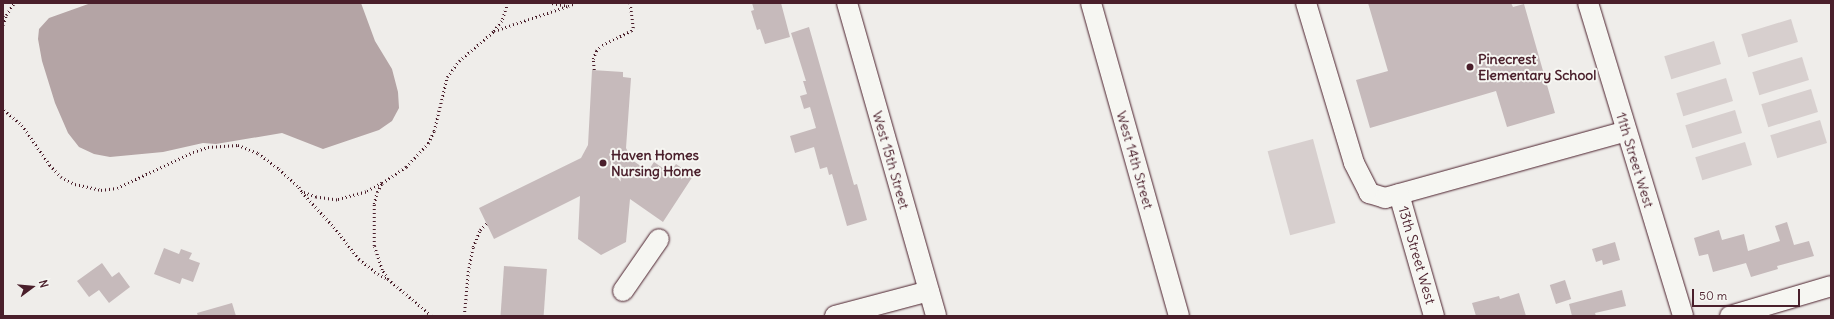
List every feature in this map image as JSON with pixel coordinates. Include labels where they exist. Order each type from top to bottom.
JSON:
[{"type":"street","name":"West 15th Street","points":[[847,3],[936,316]]},
{"type":"street","name":"West 14th Street","points":[[1091,3],[1179,316]]},
{"type":"street","points":[[1306,3],[1354,163],[1369,193],[1385,198],[1626,131]]},
{"type":"street","name":"11th Street West","points":[[1588,3],[1683,316]]},
{"type":"street","name":"13th Street West","points":[[1399,194],[1434,316]]},
{"type":"street","points":[[623,291],[660,239]]},
{"type":"street","points":[[1730,316],[1831,286]]},
{"type":"street","points":[[835,316],[864,312],[929,291]]},
{"type":"path","points":[[3,25],[6,14],[14,3]]},
{"type":"path","points":[[302,192],[316,197],[337,200],[360,194],[382,183],[406,167],[428,143],[434,131],[447,77],[459,61],[494,31],[502,21],[508,3]]},
{"type":"path","points":[[552,3],[568,6]]},
{"type":"path","points":[[494,31],[575,3]]},
{"type":"path","points":[[594,70],[593,59],[596,51],[602,45],[631,31],[630,3]]},
{"type":"path","points":[[3,109],[22,125],[50,165],[61,177],[74,184],[101,190],[117,188],[193,152],[208,147],[238,145],[258,153],[279,169],[302,192],[334,227],[359,259],[378,274],[388,279],[432,316]]},
{"type":"path","points":[[382,183],[377,192],[374,204],[374,246],[382,270],[388,279]]},
{"type":"path","points":[[464,316],[468,272],[476,237],[487,223]]},
{"type":"shaded area","points":[[91,3],[361,3],[375,41],[392,69],[398,92],[399,108],[392,121],[379,130],[323,149],[282,133],[216,144],[203,143],[163,152],[110,157],[94,154],[79,147],[68,133],[55,103],[42,61],[38,39],[39,29],[49,18]]},
{"type":"shaded area","points":[[1791,19],[1798,42],[1748,57],[1741,34]]},
{"type":"shaded area","points":[[1714,41],[1721,64],[1671,79],[1664,56]]},
{"type":"shaded area","points":[[1802,57],[1809,80],[1759,95],[1752,72]]},
{"type":"shaded area","points":[[1726,78],[1733,101],[1683,116],[1676,93]]},
{"type":"shaded area","points":[[1811,89],[1818,112],[1768,127],[1761,104]]},
{"type":"shaded area","points":[[1735,110],[1742,133],[1692,148],[1685,125]]},
{"type":"shaded area","points":[[1820,120],[1827,143],[1777,158],[1770,135]]},
{"type":"shaded area","points":[[1313,139],[1336,223],[1290,235],[1268,151]]},
{"type":"shaded area","points":[[1745,142],[1752,165],[1702,180],[1695,157]]},
{"type":"building","points":[[752,3],[781,3],[790,37],[765,44],[760,29],[757,30],[751,11],[754,10]]},
{"type":"building","name":"Pinecrest Elementary School","points":[[1368,3],[1511,3],[1513,7],[1524,4],[1555,113],[1507,127],[1496,91],[1370,128],[1356,80],[1388,71]]},
{"type":"building","points":[[809,27],[854,185],[857,184],[867,220],[847,226],[832,174],[829,175],[827,167],[820,169],[814,147],[795,153],[790,136],[816,128],[810,107],[804,109],[800,96],[807,94],[803,81],[806,81],[791,33]]},
{"type":"building","name":"Haven Homes Nursing Home","points":[[592,70],[623,72],[623,77],[631,78],[626,148],[632,160],[648,171],[654,162],[670,173],[676,164],[693,176],[663,222],[630,199],[626,242],[601,255],[578,239],[580,196],[494,239],[479,208],[581,158],[588,145]]},
{"type":"building","points":[[1787,222],[1794,245],[1809,241],[1814,256],[1777,266],[1778,269],[1751,277],[1746,263],[1713,272],[1708,254],[1699,256],[1694,238],[1719,230],[1722,240],[1744,234],[1748,251],[1780,241],[1775,226]]},
{"type":"building","points":[[1615,242],[1620,260],[1603,265],[1602,260],[1596,262],[1592,249]]},
{"type":"building","points":[[164,248],[179,254],[181,249],[192,253],[189,259],[200,263],[193,282],[182,278],[180,284],[154,274]]},
{"type":"building","points":[[102,263],[112,277],[119,272],[130,287],[109,303],[99,290],[89,297],[77,281]]},
{"type":"building","points":[[504,266],[547,269],[544,316],[501,316]]},
{"type":"building","points":[[1565,280],[1571,299],[1556,304],[1550,285]]},
{"type":"building","points":[[1622,290],[1626,306],[1595,313],[1596,316],[1572,316],[1569,304]]},
{"type":"building","points":[[1519,293],[1526,316],[1476,316],[1472,303],[1499,296],[1500,299]]},
{"type":"building","points":[[232,303],[236,316],[198,316],[197,313]]},
{"type":"place","name":"Pinecrest Elementary School","points":[[1470,67]]},
{"type":"place","name":"Haven Homes Nursing Home","points":[[603,163]]}]
